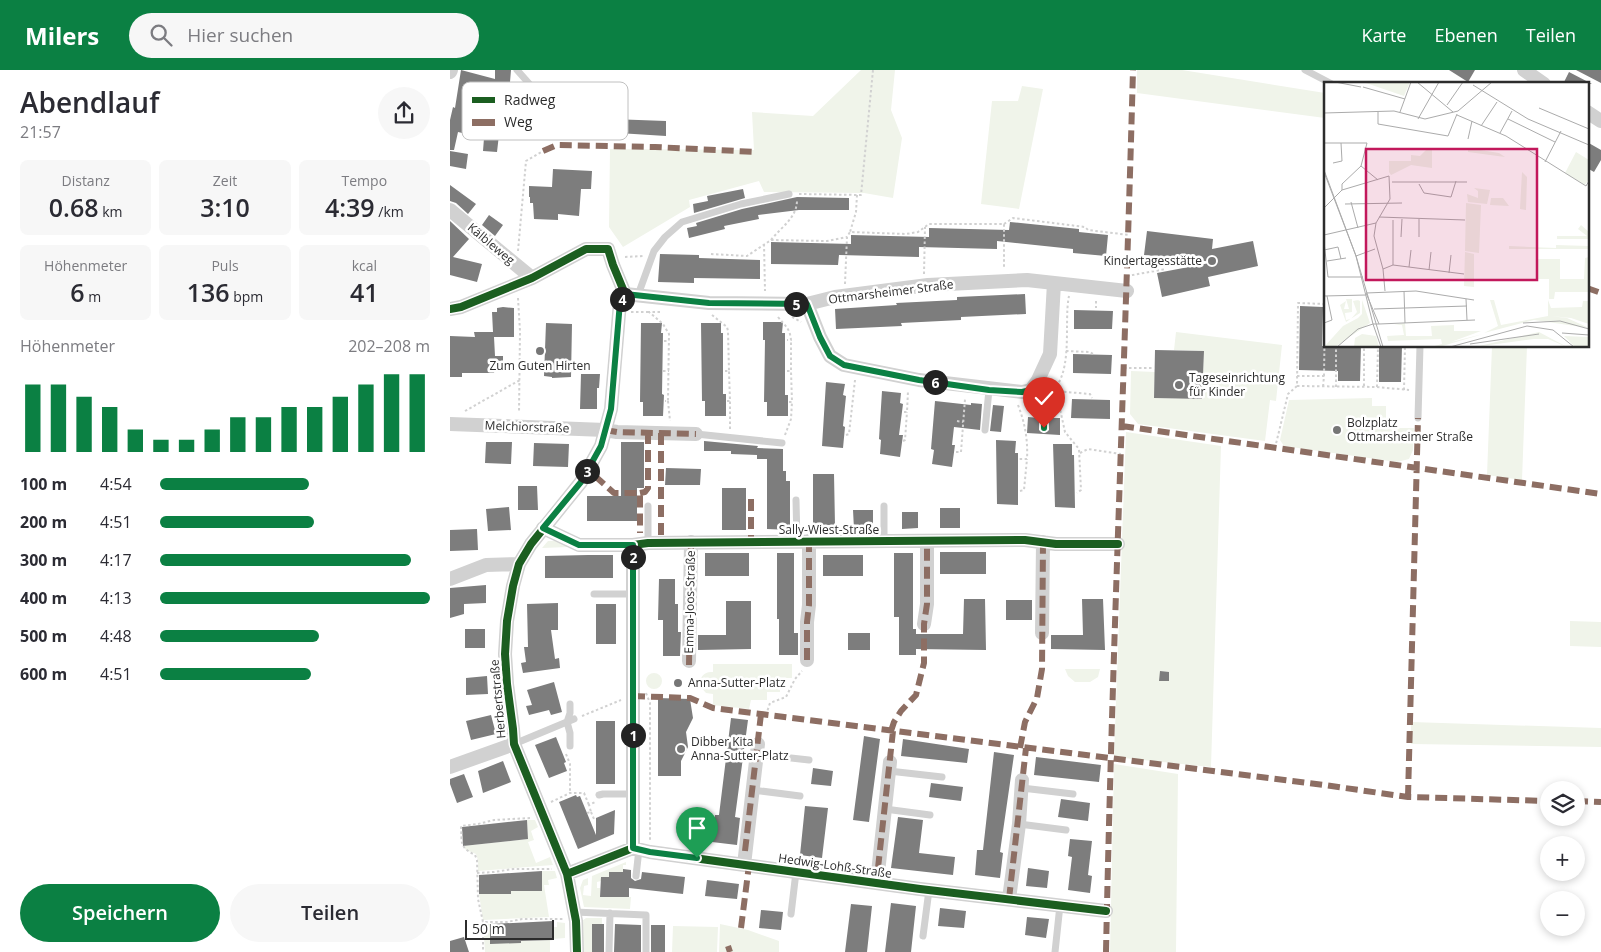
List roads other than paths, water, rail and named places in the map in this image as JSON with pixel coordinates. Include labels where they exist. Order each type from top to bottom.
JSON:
[{"type":"street","points":[[1524,70],[1541,82]]},
{"type":"street","points":[[1588,113],[1601,122]]},
{"type":"street","name":"Kälbleweg","points":[[450,210],[532,278]]},
{"type":"street","points":[[450,309],[461,307],[532,278],[586,249],[608,249],[611,258],[632,294]]},
{"type":"street","name":"Ottmarsheimer Straße","points":[[632,294],[709,303],[807,304],[835,297],[928,286],[1027,280],[1127,291]]},
{"type":"street","points":[[807,304],[830,356],[844,365],[919,380],[989,390],[1022,392],[1031,390],[1038,380],[1050,354],[1054,283]]},
{"type":"street","name":"Herbertstraße","points":[[577,952],[562,872],[514,744],[505,654],[507,621],[519,564],[543,528],[581,482],[601,446],[611,409],[620,302],[632,294]]},
{"type":"street","name":"Melchiorstraße","points":[[453,424],[519,425],[617,432],[696,434]]},
{"type":"street","name":"Sally-Wiest-Straße","points":[[543,528],[579,545],[633,545],[648,542],[927,540],[1025,540],[1056,544],[1118,544]]},
{"type":"street","points":[[924,624],[927,604],[927,540]]},
{"type":"street","points":[[803,541],[809,605],[807,660]]},
{"type":"street","name":"Emma-Joos-Straße","points":[[689,661],[691,542]]},
{"type":"street","points":[[1042,632],[1043,542]]},
{"type":"street","points":[[633,545],[633,594],[639,691],[633,794],[640,850]]},
{"type":"street","points":[[450,579],[486,565],[519,564]]},
{"type":"street","points":[[450,767],[514,744]]},
{"type":"street","points":[[744,864],[757,749]]},
{"type":"street","points":[[876,882],[889,766]]},
{"type":"street","points":[[1009,900],[1022,784]]},
{"type":"street","name":"Hedwig-Lohß-Straße","points":[[562,872],[640,850],[929,890],[1106,911]]},
{"type":"lane","points":[[517,70],[528,82]]},
{"type":"lane","points":[[1305,70],[1328,82]]},
{"type":"lane","points":[[632,294],[652,256],[665,237],[682,222],[741,204],[791,194]]},
{"type":"lane","points":[[1418,418],[1420,348]]},
{"type":"lane","points":[[985,430],[989,390]]},
{"type":"lane","points":[[1031,390],[1044,414],[1044,428]]},
{"type":"lane","points":[[696,434],[782,443]]},
{"type":"lane","points":[[796,500],[803,541]]},
{"type":"lane","points":[[648,506],[648,542]]},
{"type":"lane","points":[[884,506],[884,541]]},
{"type":"lane","points":[[594,594],[633,594]]},
{"type":"lane","points":[[568,748],[571,721],[570,704]]},
{"type":"lane","points":[[514,744],[571,721]]},
{"type":"lane","points":[[757,749],[809,760]]},
{"type":"lane","points":[[889,766],[942,777]]},
{"type":"lane","points":[[1022,784],[1073,794]]},
{"type":"lane","points":[[753,790],[800,796]]},
{"type":"lane","points":[[598,798],[603,794],[633,794]]},
{"type":"lane","points":[[885,809],[930,815]]},
{"type":"lane","points":[[1019,824],[1066,830]]},
{"type":"lane","points":[[636,876],[640,850]]},
{"type":"lane","points":[[792,914],[796,872]]},
{"type":"lane","points":[[923,936],[929,890]]},
{"type":"lane","points":[[1055,952],[1060,905]]},
{"type":"lane","points":[[610,914],[610,952]]},
{"type":"lane","points":[[570,916],[646,915],[646,952]]},
{"type":"place","name":"Kindertagesstätte","points":[[1212,261]]},
{"type":"place","name":"Zum Guten Hirten","points":[[540,351]]},
{"type":"place","name":"Tageseinrichtung für Kinder","points":[[1179,385]]},
{"type":"place","name":"Bolzplatz Ottmarsheimer Straße","points":[[1337,430]]},
{"type":"place","name":"Anna-Sutter-Platz","points":[[678,683]]},
{"type":"place","name":"Dibber Kita Anna-Sutter-Platz","points":[[681,749]]}]
